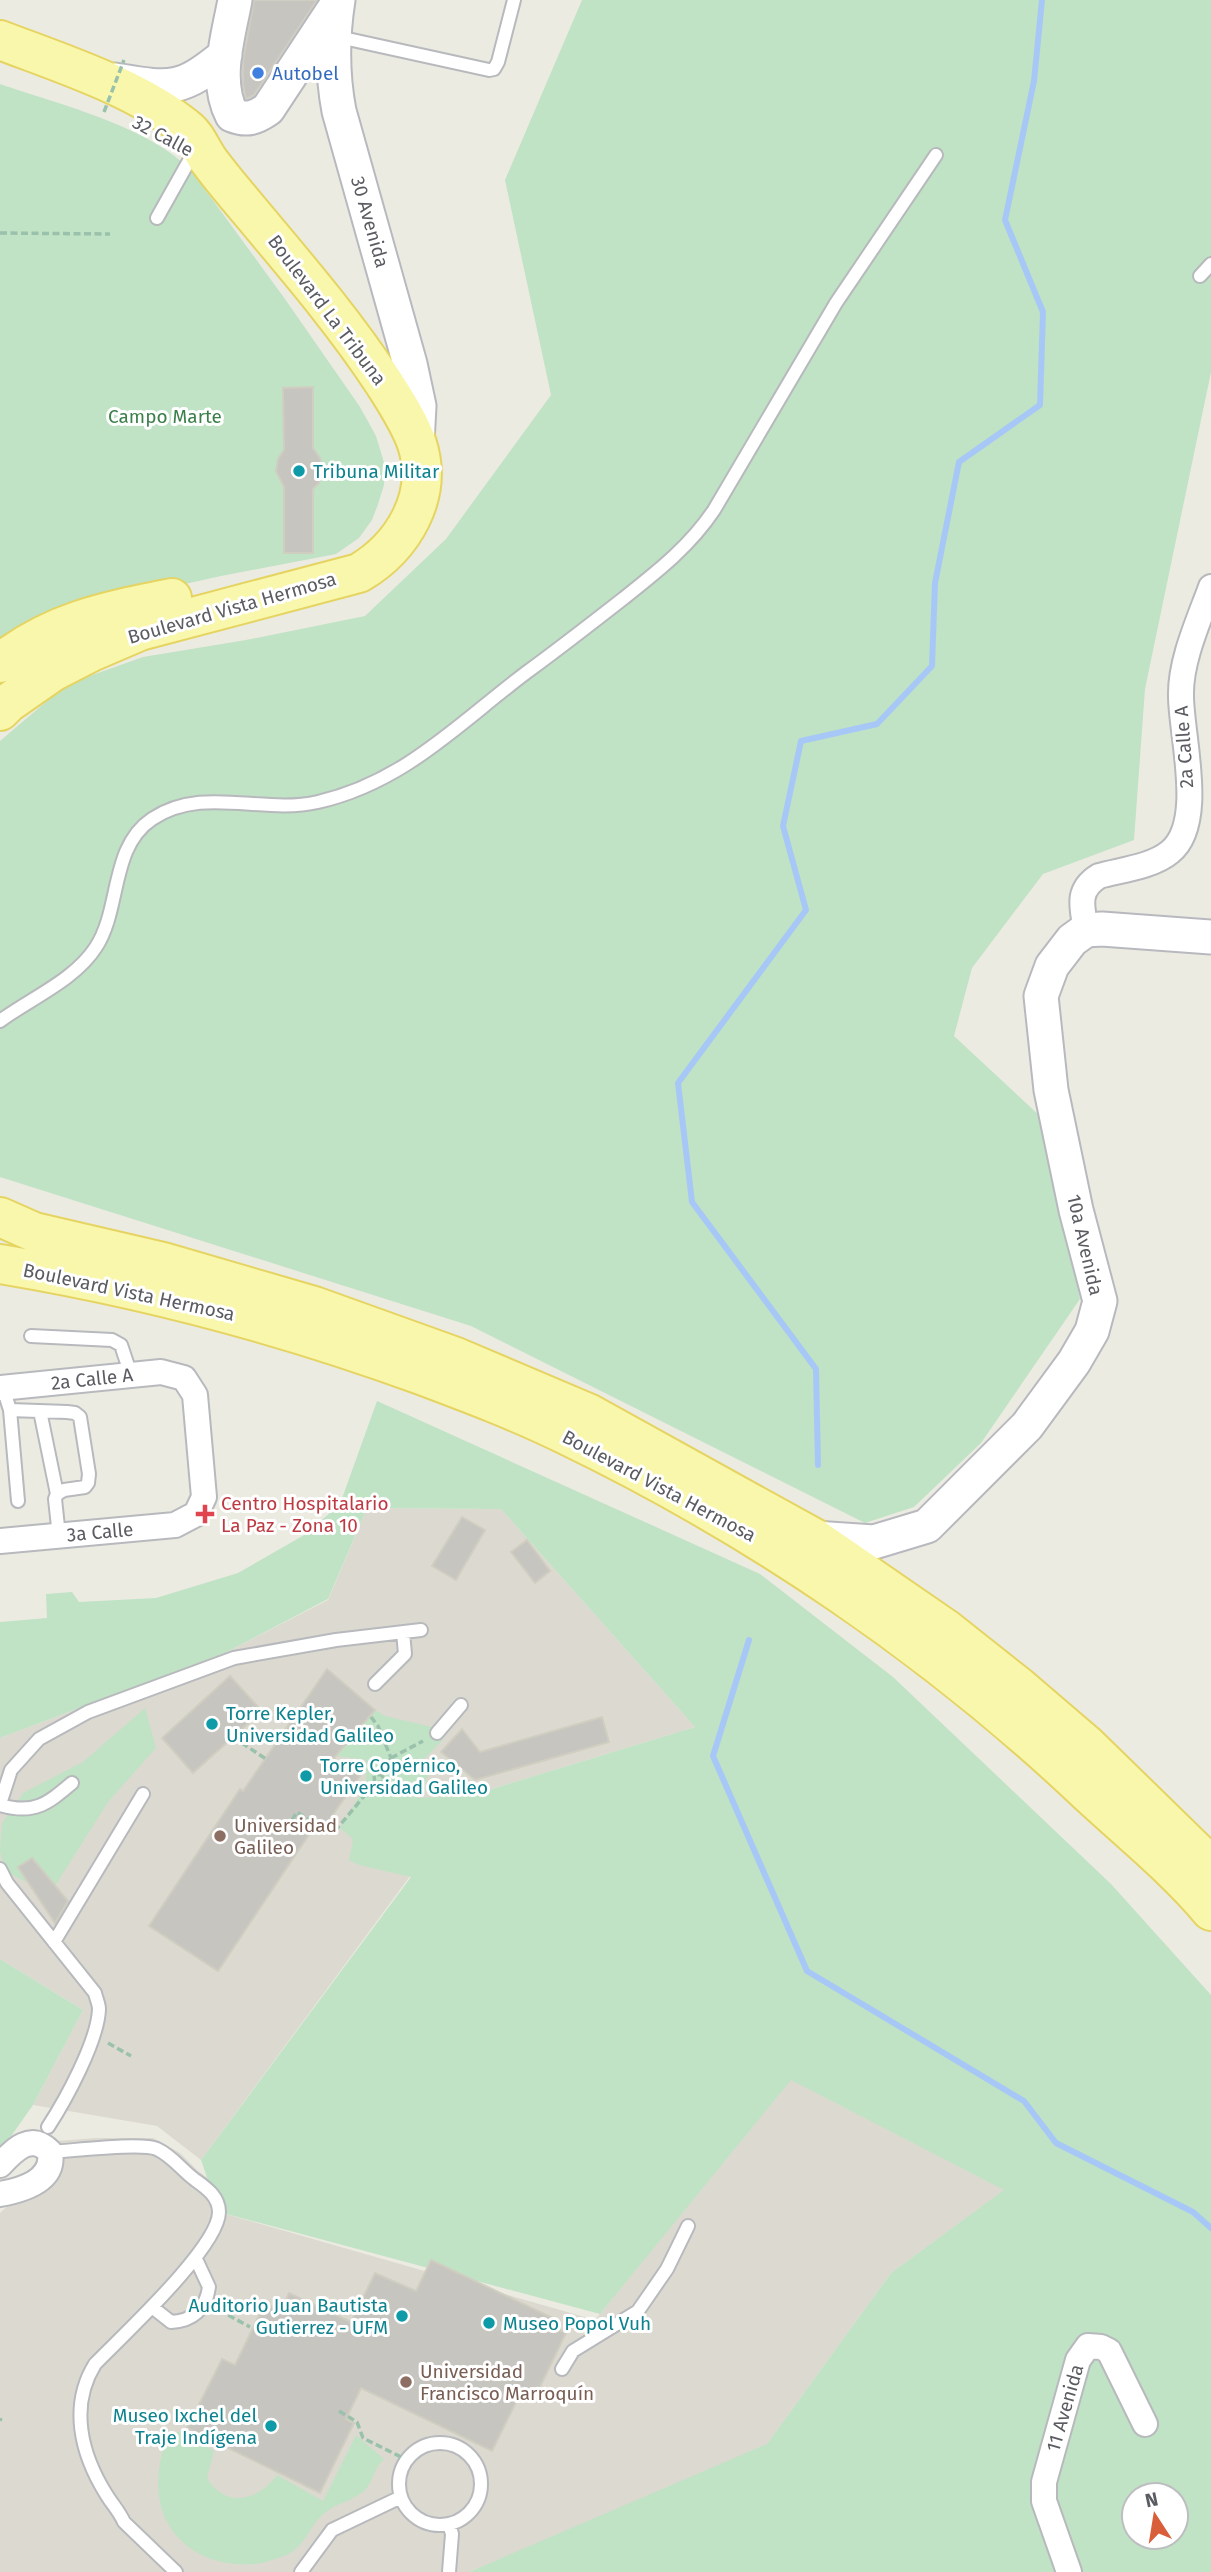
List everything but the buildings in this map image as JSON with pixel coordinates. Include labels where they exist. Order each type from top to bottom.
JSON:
[{"type":"main road","name":"32 Calle","points":[[0,40],[90,75],[160,108],[190,130],[202,157]]},
{"type":"main road","name":"32 Calle","points":[[0,65],[146,124],[202,157]]},
{"type":"main road","name":"Boulevard La Tribuna","points":[[202,157],[312,284],[365,355],[398,405],[417,443],[421,481],[412,519],[390,550],[359,573]]},
{"type":"main road","points":[[0,663],[22,646],[52,629],[79,620],[267,579],[359,573]]},
{"type":"main road","name":"Boulevard Vista Hermosa","points":[[0,711],[54,671],[140,631],[359,573]]},
{"type":"main road","name":"Boulevard Vista Hermosa","points":[[0,1217],[34,1232],[163,1262],[314,1306],[456,1357],[589,1413],[814,1538],[946,1629],[1088,1746],[1211,1866]]},
{"type":"main road","name":"Boulevard Vista Hermosa","points":[[0,1264],[229,1312],[336,1345],[480,1397],[551,1428],[705,1508],[770,1546],[954,1676],[1061,1767],[1211,1911]]},
{"type":"street","points":[[235,0],[222,90],[232,116],[248,119],[268,109],[338,1]]},
{"type":"street","name":"30 Avenida","points":[[338,1],[333,80],[339,111],[410,364],[419,406],[417,443]]},
{"type":"street","points":[[90,75],[159,88],[170,87],[193,79],[225,55]]},
{"type":"street","name":"2a Calle A","points":[[1086,930],[1080,901],[1092,880],[1162,858],[1177,846],[1184,832],[1190,775],[1180,695],[1190,645],[1211,587]]},
{"type":"street","points":[[1086,930],[1211,937]]},
{"type":"street","name":"10a Avenida","points":[[814,1538],[874,1542],[927,1526],[1027,1426],[1093,1331],[1100,1301],[1076,1210],[1051,1090],[1041,996],[1052,966],[1072,940],[1086,930]]},
{"type":"street","name":"2a Calle A","points":[[4,1395],[131,1375],[173,1375],[195,1395],[204,1497],[196,1514]]},
{"type":"street","name":"3a Calle","points":[[0,1541],[175,1525],[196,1514]]},
{"type":"street","points":[[0,2165],[25,2143],[40,2144],[50,2152],[51,2164],[44,2176],[29,2186],[0,2194]]},
{"type":"street","name":"11 Avenida","points":[[1069,2572],[1044,2501],[1044,2482],[1078,2360],[1088,2346],[1109,2351],[1145,2424]]},
{"type":"lane","points":[[334,36],[489,70],[494,69],[498,62],[514,0]]},
{"type":"lane","points":[[0,1021],[77,968],[95,950],[107,928],[116,886],[130,842],[152,819],[193,802],[292,806],[317,802],[377,780],[446,738],[674,558],[701,530],[715,510],[835,303],[936,155]]},
{"type":"lane","points":[[158,218],[202,157]]},
{"type":"lane","points":[[1200,276],[1211,264]]},
{"type":"lane","points":[[30,1336],[112,1340],[121,1345],[131,1375]]},
{"type":"lane","points":[[4,1395],[40,1411],[75,1413],[80,1417],[88,1483],[85,1487],[64,1490],[57,1494]]},
{"type":"lane","points":[[4,1395],[18,1501]]},
{"type":"lane","points":[[40,1411],[57,1494],[55,1499],[59,1536]]},
{"type":"lane","points":[[72,1783],[47,1803],[36,1808],[23,1810],[0,1804],[11,1769],[39,1739],[88,1712],[234,1658],[336,1640],[421,1630]]},
{"type":"lane","points":[[375,1684],[405,1654],[403,1632]]},
{"type":"lane","points":[[437,1733],[461,1705]]},
{"type":"lane","points":[[54,1942],[143,1794]]},
{"type":"lane","points":[[0,1869],[7,1883],[95,1993],[99,2008],[93,2040],[48,2127]]},
{"type":"lane","points":[[50,2152],[96,2148],[154,2148],[174,2160],[207,2188],[216,2201],[219,2212],[216,2225],[197,2259],[95,2364],[84,2385],[79,2416],[81,2435],[91,2468],[107,2496],[124,2522],[176,2572]]},
{"type":"lane","points":[[562,2370],[573,2351],[638,2311],[667,2269],[688,2225]]},
{"type":"lane","points":[[152,2307],[171,2322],[184,2322],[200,2312],[209,2287],[197,2259]]},
{"type":"lane","points":[[434,2443],[446,2443],[467,2452],[475,2461],[482,2484],[480,2496],[468,2514],[449,2524],[434,2525],[408,2510],[401,2497],[400,2474],[407,2460],[422,2447],[434,2443]]},
{"type":"lane","points":[[301,2572],[332,2530],[401,2497]]},
{"type":"lane","points":[[449,2524],[452,2534],[449,2572]]},
{"type":"path","points":[[104,112],[124,60]]},
{"type":"path","points":[[0,233],[110,234]]},
{"type":"path","points":[[371,1717],[378,1726],[391,1758]]},
{"type":"path","points":[[292,1820],[297,1812],[322,1829],[335,1831],[375,1783],[382,1783],[380,1774],[391,1758],[437,1733]]},
{"type":"path","points":[[233,1737],[265,1759]]},
{"type":"path","points":[[104,2040],[131,2056]]},
{"type":"path","points":[[205,2302],[250,2327]]},
{"type":"path","points":[[339,2411],[357,2421],[363,2438],[407,2460]]},
{"type":"shaded area","name":"Universidad Galileo","points":[[367,1508],[501,1509],[695,1727],[469,1796],[201,2160],[157,2126],[33,2105],[83,2010],[0,1959],[0,1738],[227,1652],[328,1600]]},
{"type":"shaded area","name":"Universidad Francisco Marroquín","points":[[790,2079],[1005,2190],[891,2273],[762,2451],[469,2572],[0,2572],[0,2213],[50,2166],[57,2141],[153,2138],[180,2153],[209,2179],[219,2212],[595,2320]]},
{"type":"green space","points":[[582,0],[1211,0],[1211,372],[1145,689],[1134,840],[1043,874],[972,968],[954,1036],[1041,1117],[1080,1299],[981,1443],[914,1507],[865,1523],[471,1326],[0,1177],[0,741],[67,684],[143,657],[365,616],[446,539],[551,395],[505,180]]},
{"type":"green space","name":"Campo Marte","points":[[0,84],[130,130],[176,157],[193,173],[285,299],[360,407],[376,436],[385,466],[384,485],[372,520],[359,538],[336,554],[82,607],[0,642]]},
{"type":"green space","points":[[377,1401],[760,1574],[893,1677],[1111,1884],[1211,1995],[1211,2572],[469,2572],[767,2444],[891,2273],[1004,2190],[791,2080],[600,2314],[219,2212],[201,2160],[411,1877],[359,1865],[349,1860],[353,1839],[340,1828],[366,1785],[366,1760],[336,1756],[375,1710],[385,1716],[432,1727],[443,1740],[419,1764],[429,1774],[417,1798],[469,1796],[695,1727],[501,1509],[367,1508],[328,1599],[227,1652],[0,1738],[0,1622],[47,1618],[46,1594],[72,1592],[79,1602],[156,1598],[238,1573],[306,1534],[340,1504]]},
{"type":"green space","points":[[145,1708],[156,1748],[108,1802],[50,1894],[5,1871],[0,1851],[2,1823],[23,1793],[83,1762]]},
{"type":"green space","points":[[0,1959],[83,2010],[33,2105],[0,2152]]},
{"type":"green space","points":[[180,2431],[214,2451],[207,2478],[215,2488],[232,2498],[252,2496],[277,2475],[323,2501],[356,2435],[384,2459],[364,2491],[322,2515],[292,2552],[262,2563],[239,2564],[219,2561],[184,2544],[163,2513],[159,2493],[162,2453],[169,2439]]},
{"type":"waterway","points":[[818,1465],[816,1369],[692,1202],[678,1083],[806,910],[783,826],[801,741],[877,724],[932,666],[935,583],[959,462],[1040,405],[1043,312],[1005,220],[1034,81],[1042,0]]},
{"type":"waterway","points":[[749,1640],[713,1756],[807,1971],[1024,2101],[1056,2143],[1193,2212],[1211,2228]]},
{"type":"place","name":"Autobel","points":[[258,73]]},
{"type":"place","name":"Tribuna Militar","points":[[299,471]]},
{"type":"place","name":"Centro Hospitalario La Paz - Zona 10","points":[[205,1514]]},
{"type":"place","name":"Torre Kepler, Universidad Galileo","points":[[212,1724]]},
{"type":"place","name":"Torre Copérnico, Universidad Galileo","points":[[306,1776]]},
{"type":"place","name":"Universidad Galileo","points":[[220,1836]]},
{"type":"place","name":"Auditorio Juan Bautista Gutierrez - UFM","points":[[402,2316]]},
{"type":"place","name":"Museo Popol Vuh","points":[[489,2323]]},
{"type":"place","name":"Universidad Francisco Marroquín","points":[[406,2382]]},
{"type":"place","name":"Museo Ixchel del Traje Indígena","points":[[271,2426]]}]
